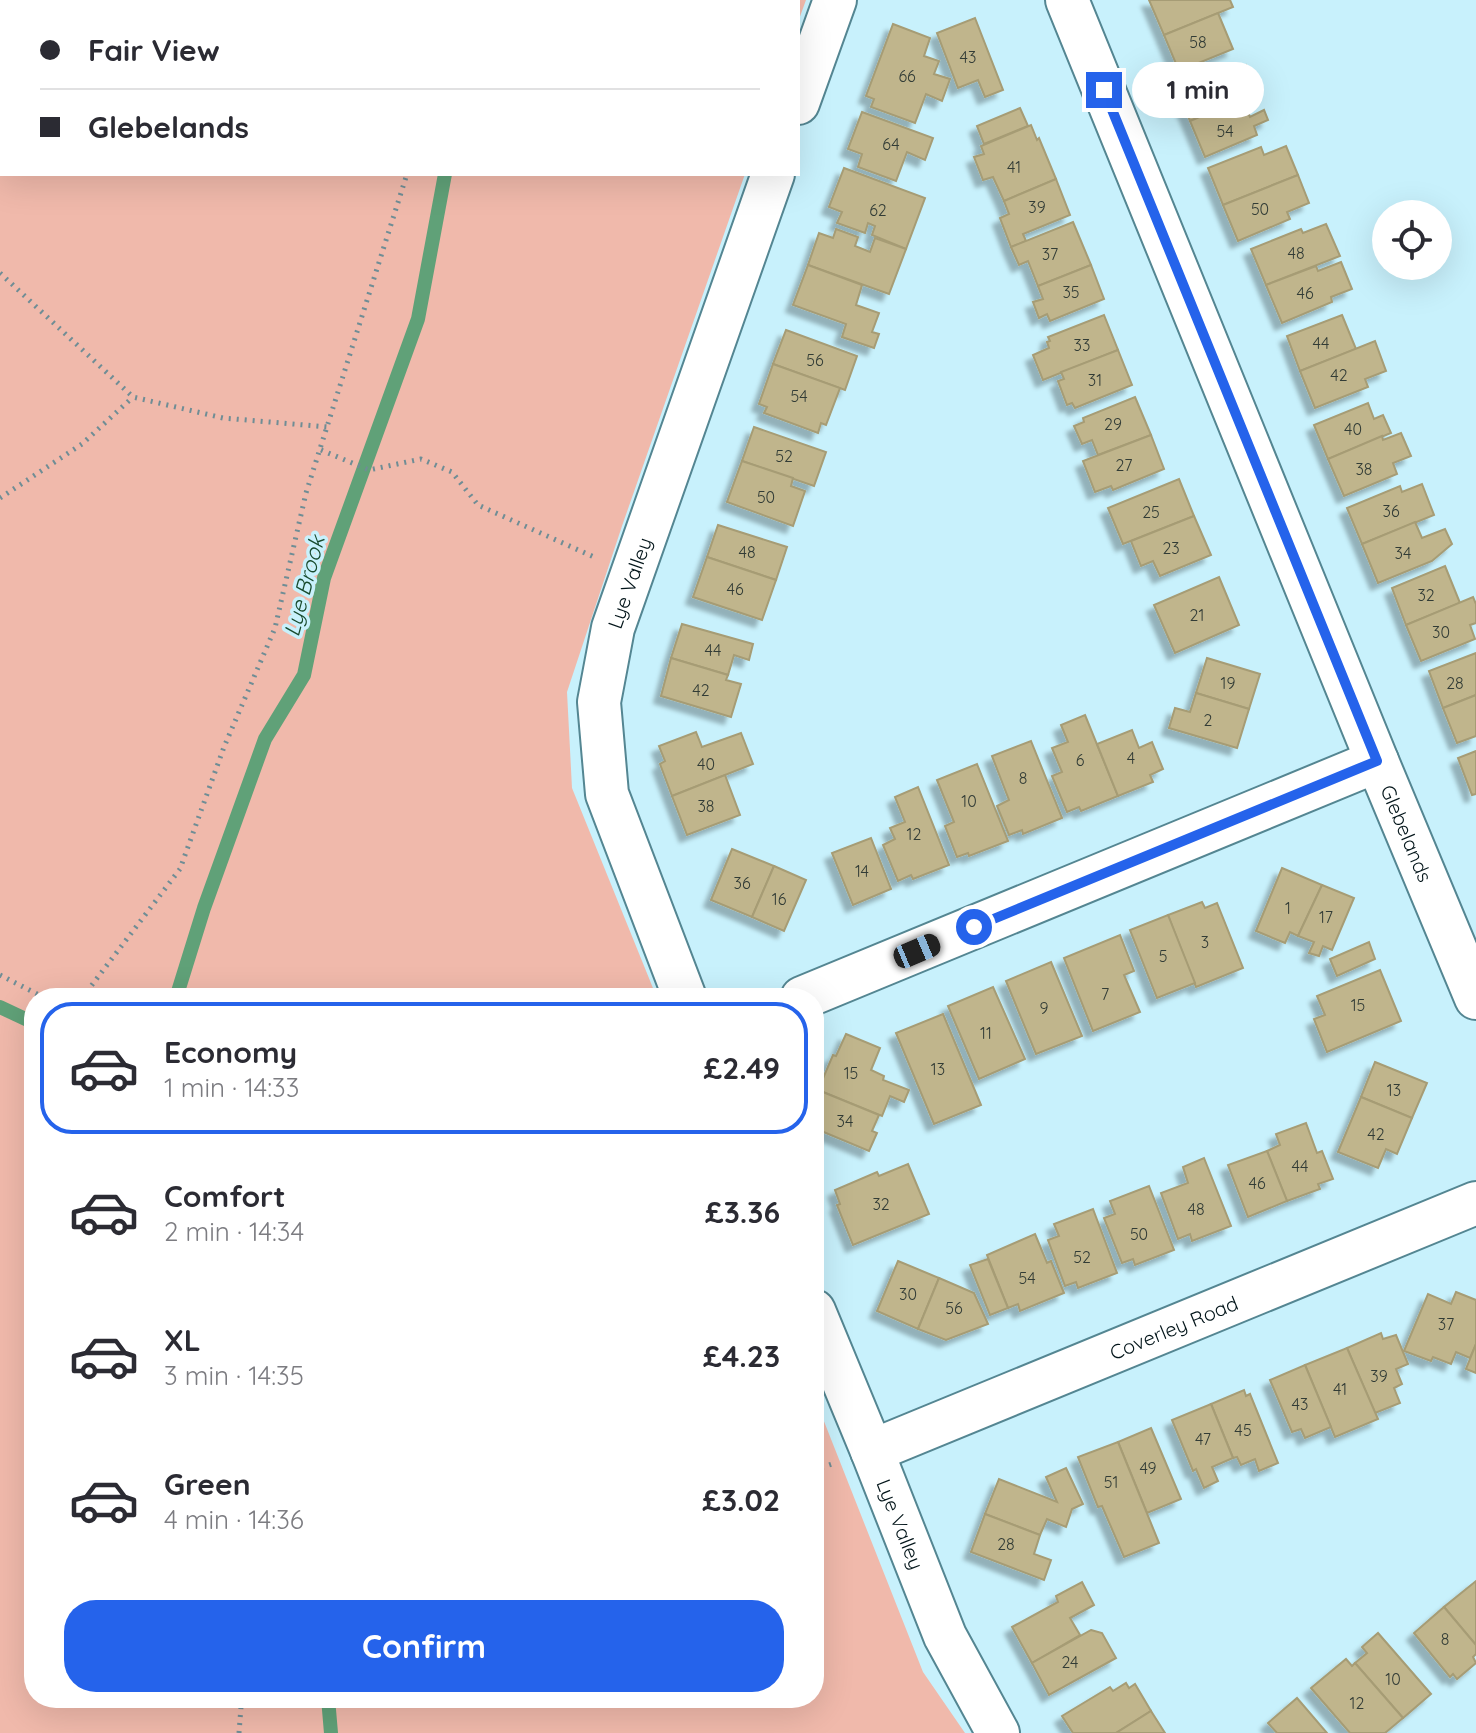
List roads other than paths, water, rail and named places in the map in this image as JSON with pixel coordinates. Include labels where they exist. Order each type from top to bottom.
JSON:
[{"type":"street","points":[[800,97],[835,0]]},
{"type":"street","name":"Glebelands","points":[[1067,0],[1476,998]]},
{"type":"street","name":"Lye Valley","points":[[681,988],[607,794],[599,702],[613,628],[772,176]]},
{"type":"street","points":[[824,989],[1377,761]]},
{"type":"street","name":"Coverley Road","points":[[872,1451],[1476,1203]]},
{"type":"street","name":"Lye Valley","points":[[824,1335],[945,1636],[998,1733]]},
{"type":"waterway","name":"Lye Brook","points":[[179,988],[204,908],[265,739],[304,675],[324,578],[418,319],[445,176]]},
{"type":"waterway","points":[[0,1007],[24,1018]]},
{"type":"waterway","points":[[329,1708],[331,1733]]}]
